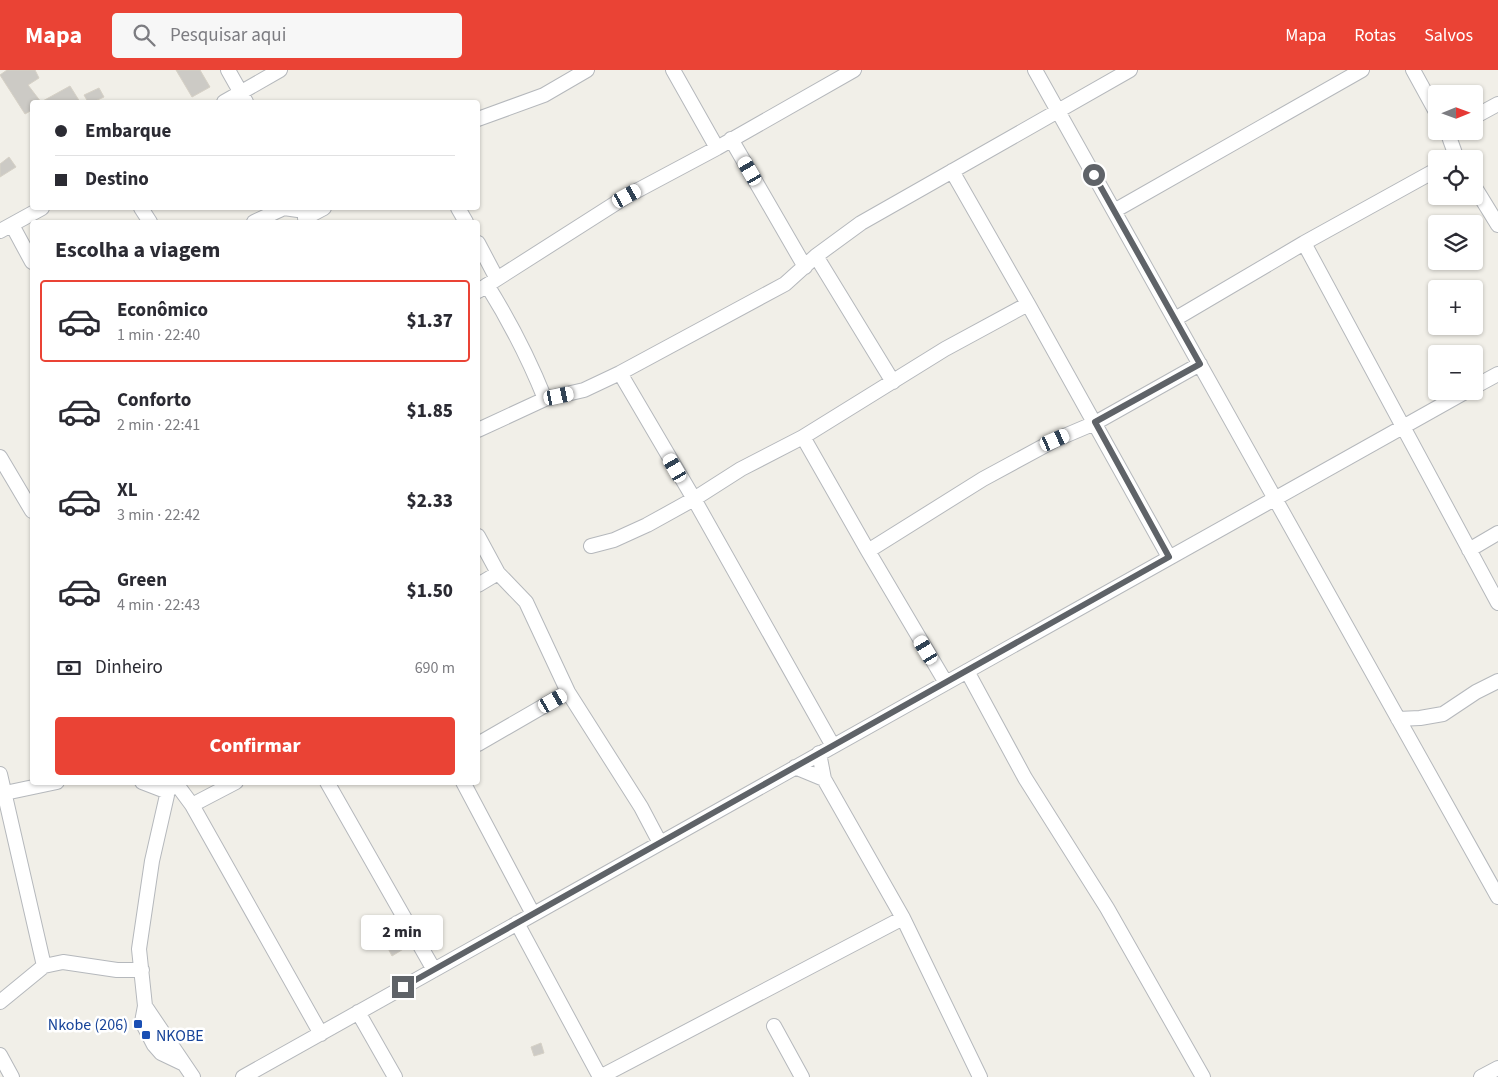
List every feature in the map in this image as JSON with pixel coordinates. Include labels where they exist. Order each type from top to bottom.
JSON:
[{"type":"street","points":[[228,70],[244,97],[280,70]]},
{"type":"street","points":[[480,118],[544,95],[587,70]]},
{"type":"street","points":[[673,70],[717,148]]},
{"type":"street","points":[[487,285],[627,196],[717,148],[854,70]]},
{"type":"street","points":[[1035,70],[1498,897]]},
{"type":"street","points":[[480,429],[545,399],[584,390],[620,373],[785,284],[816,256],[861,223],[1130,70]]},
{"type":"street","points":[[1114,212],[1362,70]]},
{"type":"street","points":[[1413,70],[1428,97]]},
{"type":"street","points":[[1483,112],[1498,104]]},
{"type":"street","points":[[731,139],[805,267]]},
{"type":"street","points":[[952,172],[1095,422],[1169,557]]},
{"type":"street","points":[[1175,319],[1304,243],[1428,174]]},
{"type":"street","points":[[1483,201],[1498,225]]},
{"type":"street","points":[[30,259],[6,228],[38,210]]},
{"type":"street","points":[[262,220],[310,210]]},
{"type":"street","points":[[1304,243],[1498,603]]},
{"type":"street","points":[[480,252],[487,285],[513,327],[545,399]]},
{"type":"street","points":[[816,256],[893,382]]},
{"type":"street","points":[[591,546],[614,540],[694,499],[741,469],[803,437],[945,349],[1028,304]]},
{"type":"street","points":[[868,551],[983,480],[1055,440],[1095,422],[1200,364]]},
{"type":"street","points":[[620,373],[694,499],[833,746]]},
{"type":"street","points":[[1483,382],[1498,374]]},
{"type":"street","points":[[243,1077],[1451,400]]},
{"type":"street","points":[[803,437],[946,683]]},
{"type":"street","points":[[0,457],[30,507]]},
{"type":"street","points":[[20,489],[30,483]]},
{"type":"street","points":[[1469,550],[1498,533]]},
{"type":"street","points":[[480,540],[498,573],[526,602],[568,692],[641,807],[660,843]]},
{"type":"street","points":[[480,584],[498,573]]},
{"type":"street","points":[[967,670],[1025,778],[1107,908],[1203,1077]]},
{"type":"street","points":[[1398,719],[1443,714],[1476,692],[1498,681]]},
{"type":"street","points":[[480,743],[568,692]]},
{"type":"street","points":[[820,753],[824,779],[903,918],[980,1077]]},
{"type":"street","points":[[795,767],[824,779]]},
{"type":"street","points":[[0,774],[44,966]]},
{"type":"street","points":[[5,793],[43,785]]},
{"type":"street","points":[[192,805],[230,785]]},
{"type":"street","points":[[329,785],[434,970]]},
{"type":"street","points":[[465,785],[533,914]]},
{"type":"street","points":[[193,1077],[145,1006],[140,949],[145,898],[152,861],[171,786],[192,805],[321,1034]]},
{"type":"street","points":[[517,923],[600,1077],[903,918]]},
{"type":"street","points":[[0,1002],[44,966],[63,962],[117,970],[142,970]]},
{"type":"street","points":[[358,1012],[395,1077]]},
{"type":"street","points":[[774,1026],[802,1077]]},
{"type":"street","points":[[0,1055],[12,1077]]},
{"type":"street","points":[[1481,1077],[1498,1068]]},
{"type":"building","points":[[7,70],[35,70],[39,78],[28,85],[39,100],[30,100],[30,111],[25,114],[0,75]]},
{"type":"building","points":[[176,70],[200,70],[210,87],[192,97]]},
{"type":"building","points":[[70,86],[79,100],[45,100]]},
{"type":"building","points":[[99,88],[104,97],[97,100],[87,100],[84,95]]},
{"type":"building","points":[[9,157],[16,167],[0,177],[0,164]]},
{"type":"building","points":[[392,925],[405,948],[392,956],[380,933]]},
{"type":"building","points":[[541,1043],[544,1053],[534,1056],[531,1047]]},
{"type":"place","name":"Nkobe (206)","points":[[138,1024]]},
{"type":"place","name":"NKOBE","points":[[146,1035]]},
{"type":"route","points":[[403,987],[1169,557],[1095,422],[1200,364],[1094,175]]}]
